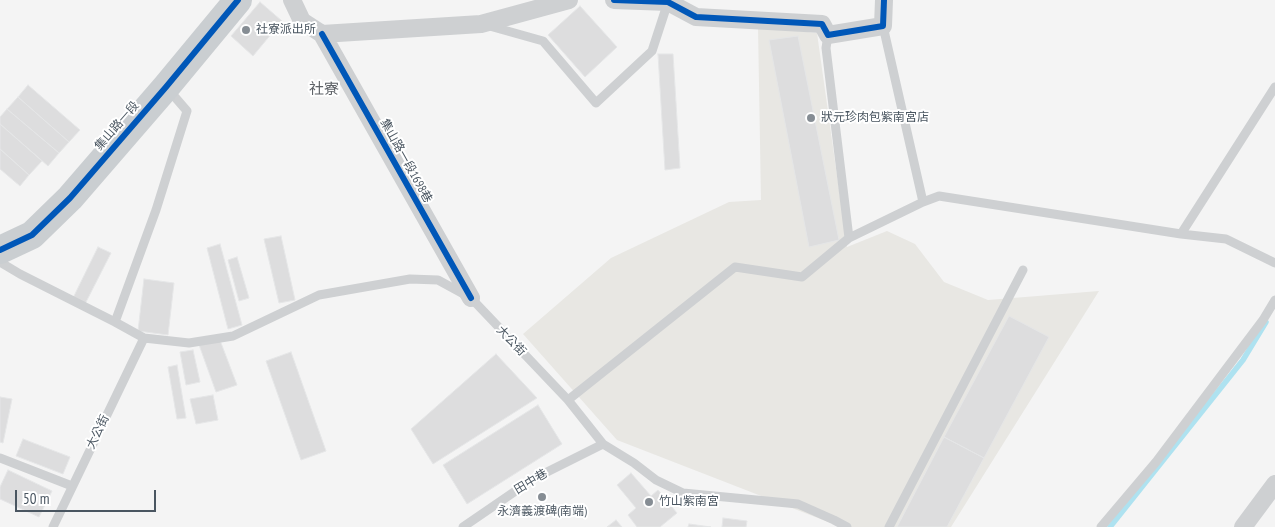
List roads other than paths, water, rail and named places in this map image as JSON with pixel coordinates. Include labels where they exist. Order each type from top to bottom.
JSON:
[{"type":"main road","name":"集山路一段","points":[[0,250],[32,235],[70,198],[238,0]]},
{"type":"street","name":"集山路一段1698巷","points":[[292,0],[302,21],[322,34],[471,298]]},
{"type":"street","points":[[322,34],[481,24],[569,0]]},
{"type":"street","points":[[614,0],[670,1],[696,17],[822,24],[828,35],[883,26],[884,0]]},
{"type":"street","points":[[1242,527],[1275,484]]},
{"type":"lane","points":[[481,24],[543,41],[596,103],[652,51],[670,1]]},
{"type":"lane","points":[[883,26],[923,202]]},
{"type":"lane","points":[[828,35],[826,48],[849,238]]},
{"type":"lane","points":[[115,322],[156,210],[187,111],[166,87]]},
{"type":"lane","points":[[1181,234],[1275,87]]},
{"type":"lane","points":[[568,400],[735,268],[802,277],[849,238],[939,196],[1181,234],[1226,239],[1275,263]]},
{"type":"lane","name":"大公街","points":[[0,262],[144,338],[189,342],[233,336],[318,295],[410,279],[438,280],[471,298],[568,400],[602,444],[634,463],[656,480],[684,493],[798,504],[847,527]]},
{"type":"lane","points":[[889,527],[1023,270]]},
{"type":"lane","points":[[1101,527],[1156,462],[1263,320],[1275,300]]},
{"type":"lane","name":"大公街","points":[[53,527],[144,338]]},
{"type":"lane","name":"田中巷","points":[[463,527],[533,479],[602,444]]},
{"type":"lane","points":[[0,458],[72,486]]},
{"type":"waterway","points":[[1110,527],[1243,360],[1266,322]]},
{"type":"place","name":"社寮派出所","points":[[246,30]]},
{"type":"place","name":"狀元珍肉包紫南宮店","points":[[811,118]]},
{"type":"place","name":"永濟義渡碑(南端)","points":[[542,497]]},
{"type":"place","name":"竹山紫南宮","points":[[649,502]]},
{"type":"district","name":"社寮","points":[[324,90]]}]
